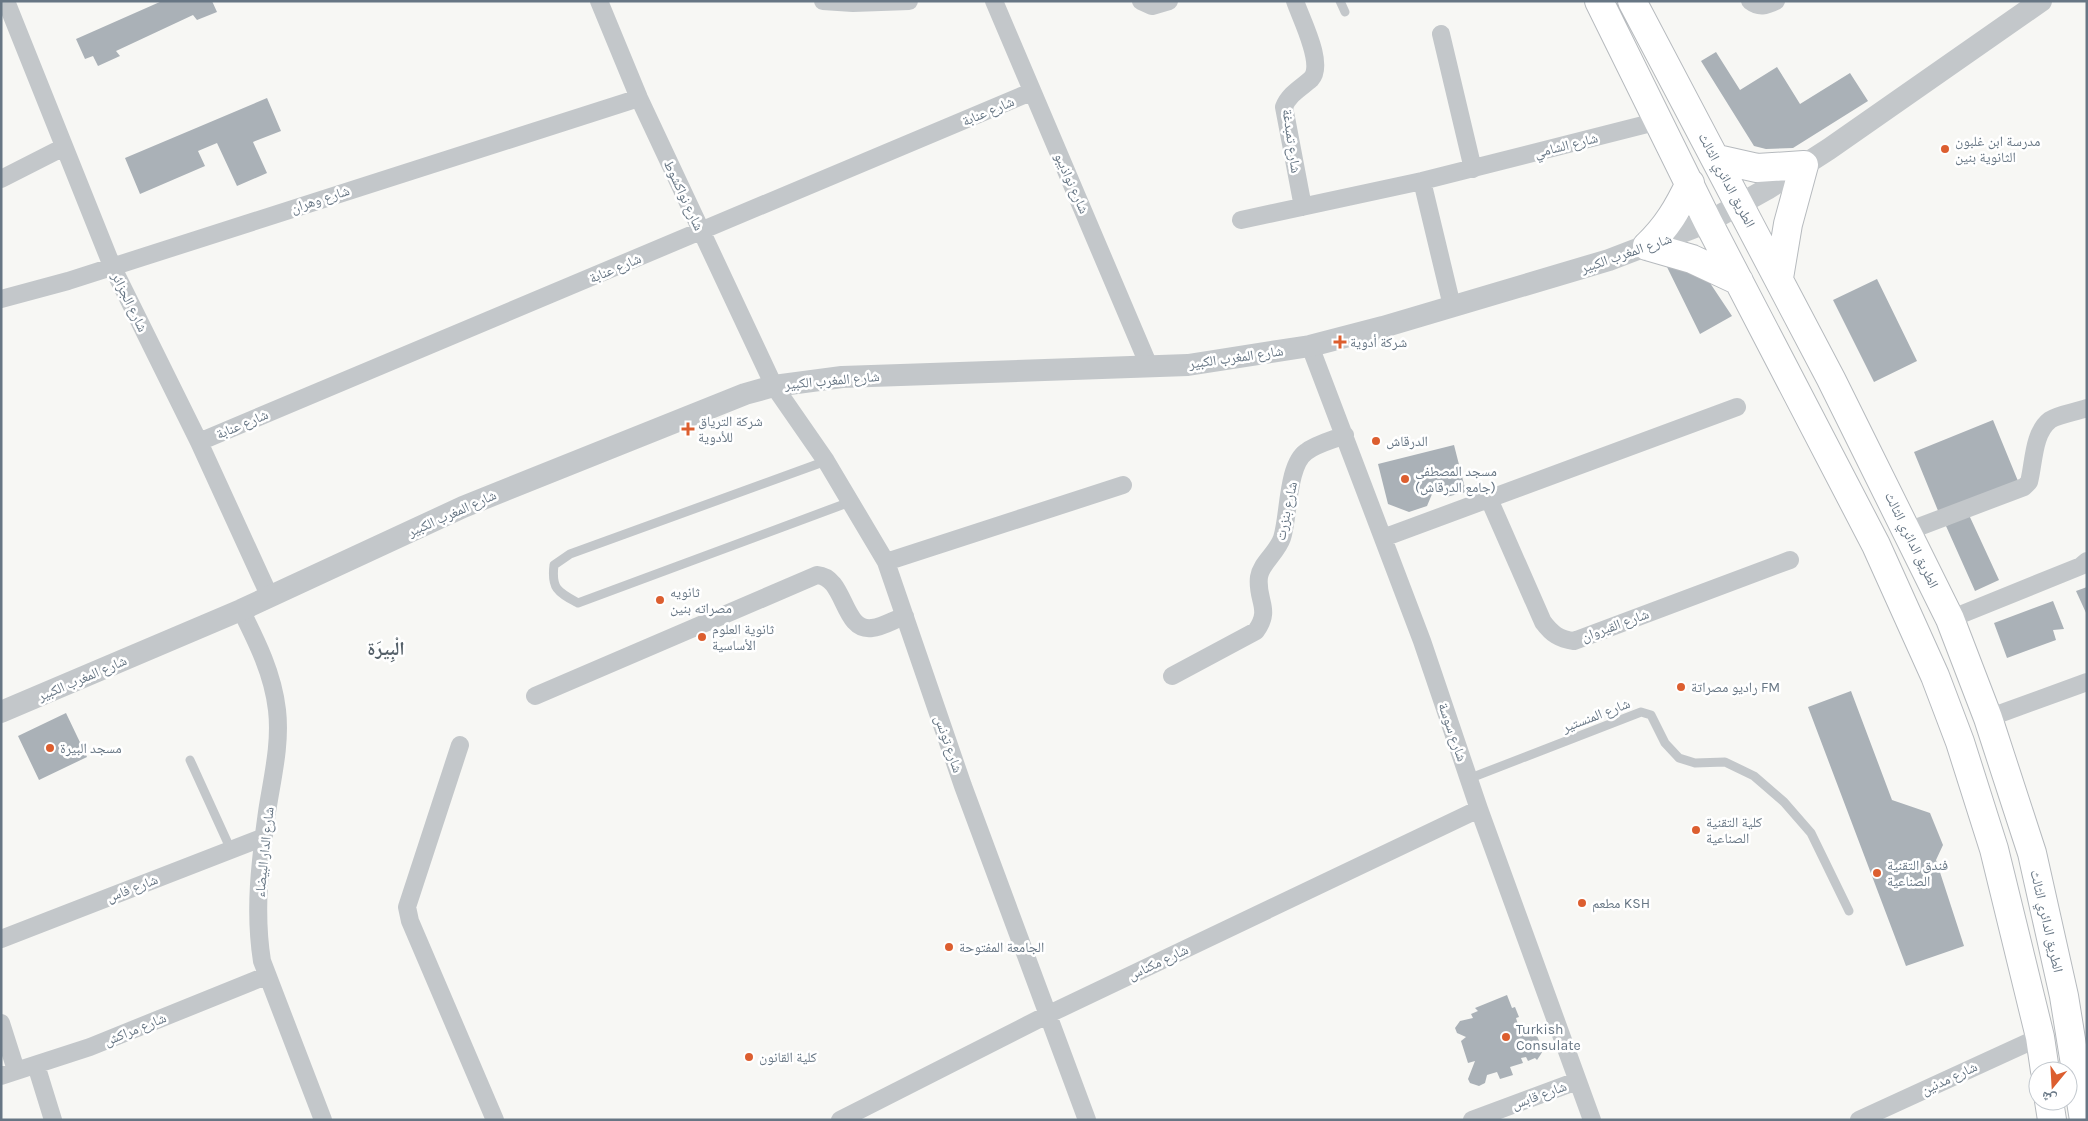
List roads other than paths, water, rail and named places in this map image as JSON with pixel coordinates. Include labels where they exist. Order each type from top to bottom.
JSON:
[{"type":"main road","points":[[1599,1],[1708,222],[1876,545],[1935,676],[1960,742],[1994,849],[2040,1037],[2044,1061]]},
{"type":"main road","name":"الطريق الدائري الثالث","points":[[1632,1],[1741,204],[1908,531],[1950,619],[1988,718],[2032,853],[2050,925],[2064,996],[2084,1120]]},
{"type":"main road","points":[[1717,159],[1757,168],[1804,165],[1788,224],[1779,278]]},
{"type":"main road","points":[[1647,246],[1664,230],[1690,183]]},
{"type":"main road","points":[[1647,246],[1692,259],[1739,281]]},
{"type":"street","name":"شارع الجزائر","points":[[6,1],[112,266],[198,442],[269,595]]},
{"type":"street","name":"شارع نواكشوط","points":[[599,1],[639,98],[774,386]]},
{"type":"street","points":[[823,1],[853,3],[909,1]]},
{"type":"street","name":"شارع نواذيبو","points":[[994,1],[1149,366]]},
{"type":"street","points":[[1141,1],[1147,5],[1158,6],[1169,1]]},
{"type":"street","name":"شارع تمبدغة","points":[[1295,1],[1317,62],[1312,77],[1291,96],[1284,107],[1303,207]]},
{"type":"street","points":[[1750,1],[1757,6],[1763,6],[1776,1]]},
{"type":"street","name":"شارع المغرب الكبير","points":[[1,712],[241,610],[269,595],[463,507],[728,400],[774,386],[842,377],[1188,365],[1310,346],[1554,277],[1647,246],[1708,222],[1804,165],[2041,1]]},
{"type":"street","points":[[1441,34],[1473,169]]},
{"type":"street","name":"شارع عنابة","points":[[198,442],[1032,92]]},
{"type":"street","name":"شارع وهران","points":[[1,299],[68,280],[639,98]]},
{"type":"street","name":"شارع الشامي","points":[[1241,220],[1422,182],[1659,122]]},
{"type":"street","points":[[1,179],[64,147]]},
{"type":"street","points":[[1422,182],[1452,306]]},
{"type":"street","name":"شارع سوسة","points":[[1310,346],[1422,641],[1479,809],[1592,1120]]},
{"type":"street","name":"شارع تونس","points":[[774,386],[826,461],[886,562],[963,786],[1087,1120]]},
{"type":"street","points":[[1383,538],[1737,407]]},
{"type":"street","points":[[1908,531],[2024,487],[2029,482],[2039,434],[2045,426],[2051,419],[2087,408]]},
{"type":"street","name":"شارع بنزرت","points":[[1172,676],[1256,631],[1263,621],[1264,608],[1258,586],[1260,572],[1277,550],[1282,537],[1296,464],[1306,451],[1345,435]]},
{"type":"street","points":[[886,562],[1123,485]]},
{"type":"street","name":"شارع القيروان","points":[[1489,499],[1542,622],[1550,632],[1560,639],[1574,641],[1790,560]]},
{"type":"street","points":[[1950,619],[2081,566],[2087,561]]},
{"type":"street","points":[[534,696],[817,575],[825,576],[831,580],[853,621],[862,626],[871,628],[905,616]]},
{"type":"street","name":"شارع الدار البيضاء","points":[[241,610],[273,681],[279,735],[258,881],[259,938],[266,976],[323,1120]]},
{"type":"street","points":[[1988,718],[2087,682]]},
{"type":"street","points":[[460,745],[407,907],[410,921],[495,1120]]},
{"type":"street","name":"شارع مكناس","points":[[840,1120],[1048,1014],[1479,809]]},
{"type":"street","name":"شارع فاس","points":[[1,939],[264,837]]},
{"type":"street","name":"شارع مراكش","points":[[8,1073],[90,1048],[266,976]]},
{"type":"street","points":[[1,1023],[8,1073]]},
{"type":"street","name":"شارع مدنين","points":[[1859,1120],[2040,1037]]},
{"type":"street","points":[[36,1066],[54,1120]]},
{"type":"street","name":"شارع قابس","points":[[1472,1120],[1577,1081]]},
{"type":"lane","points":[[1340,1],[1345,12]]},
{"type":"lane","points":[[826,461],[570,554],[554,566],[552,580],[559,593],[578,603],[850,502]]},
{"type":"lane","name":"شارع المنستير","points":[[1468,778],[1641,712],[1651,715],[1665,743],[1679,758],[1695,763],[1725,762],[1754,776],[1784,802],[1811,833],[1849,911]]},
{"type":"lane","points":[[190,760],[231,850]]},
{"type":"place","name":"مدرسة ابن غلبون الثانوية بنين","points":[[1945,149]]},
{"type":"place","name":"شركة أدوية","points":[[1340,342]]},
{"type":"place","name":"شركة الترياق للأدوية","points":[[688,429]]},
{"type":"place","name":"الدرقاش","points":[[1376,441]]},
{"type":"place","name":"مسجد المصطفى (جامع الدرقاش)","points":[[1405,479]]},
{"type":"place","name":"ثانويه مصراته بنين","points":[[660,600]]},
{"type":"place","name":"ثانوية العلوم الأساسية","points":[[702,637]]},
{"type":"place","name":"راديو مصراتة FM","points":[[1681,687]]},
{"type":"place","name":"مسجد البيرة","points":[[50,748]]},
{"type":"place","name":"كلية التقنية الصناعية","points":[[1696,830]]},
{"type":"place","name":"فندق التقنية الصناعية","points":[[1877,873]]},
{"type":"place","name":"مطعم KSH","points":[[1582,903]]},
{"type":"place","name":"الجامعة المفتوحة","points":[[949,947]]},
{"type":"place","name":"Turkish Consulate","points":[[1506,1037]]},
{"type":"place","name":"كلية القانون","points":[[749,1057]]},
{"type":"district","name":"الْبِيرَة","points":[[386,648]]}]
